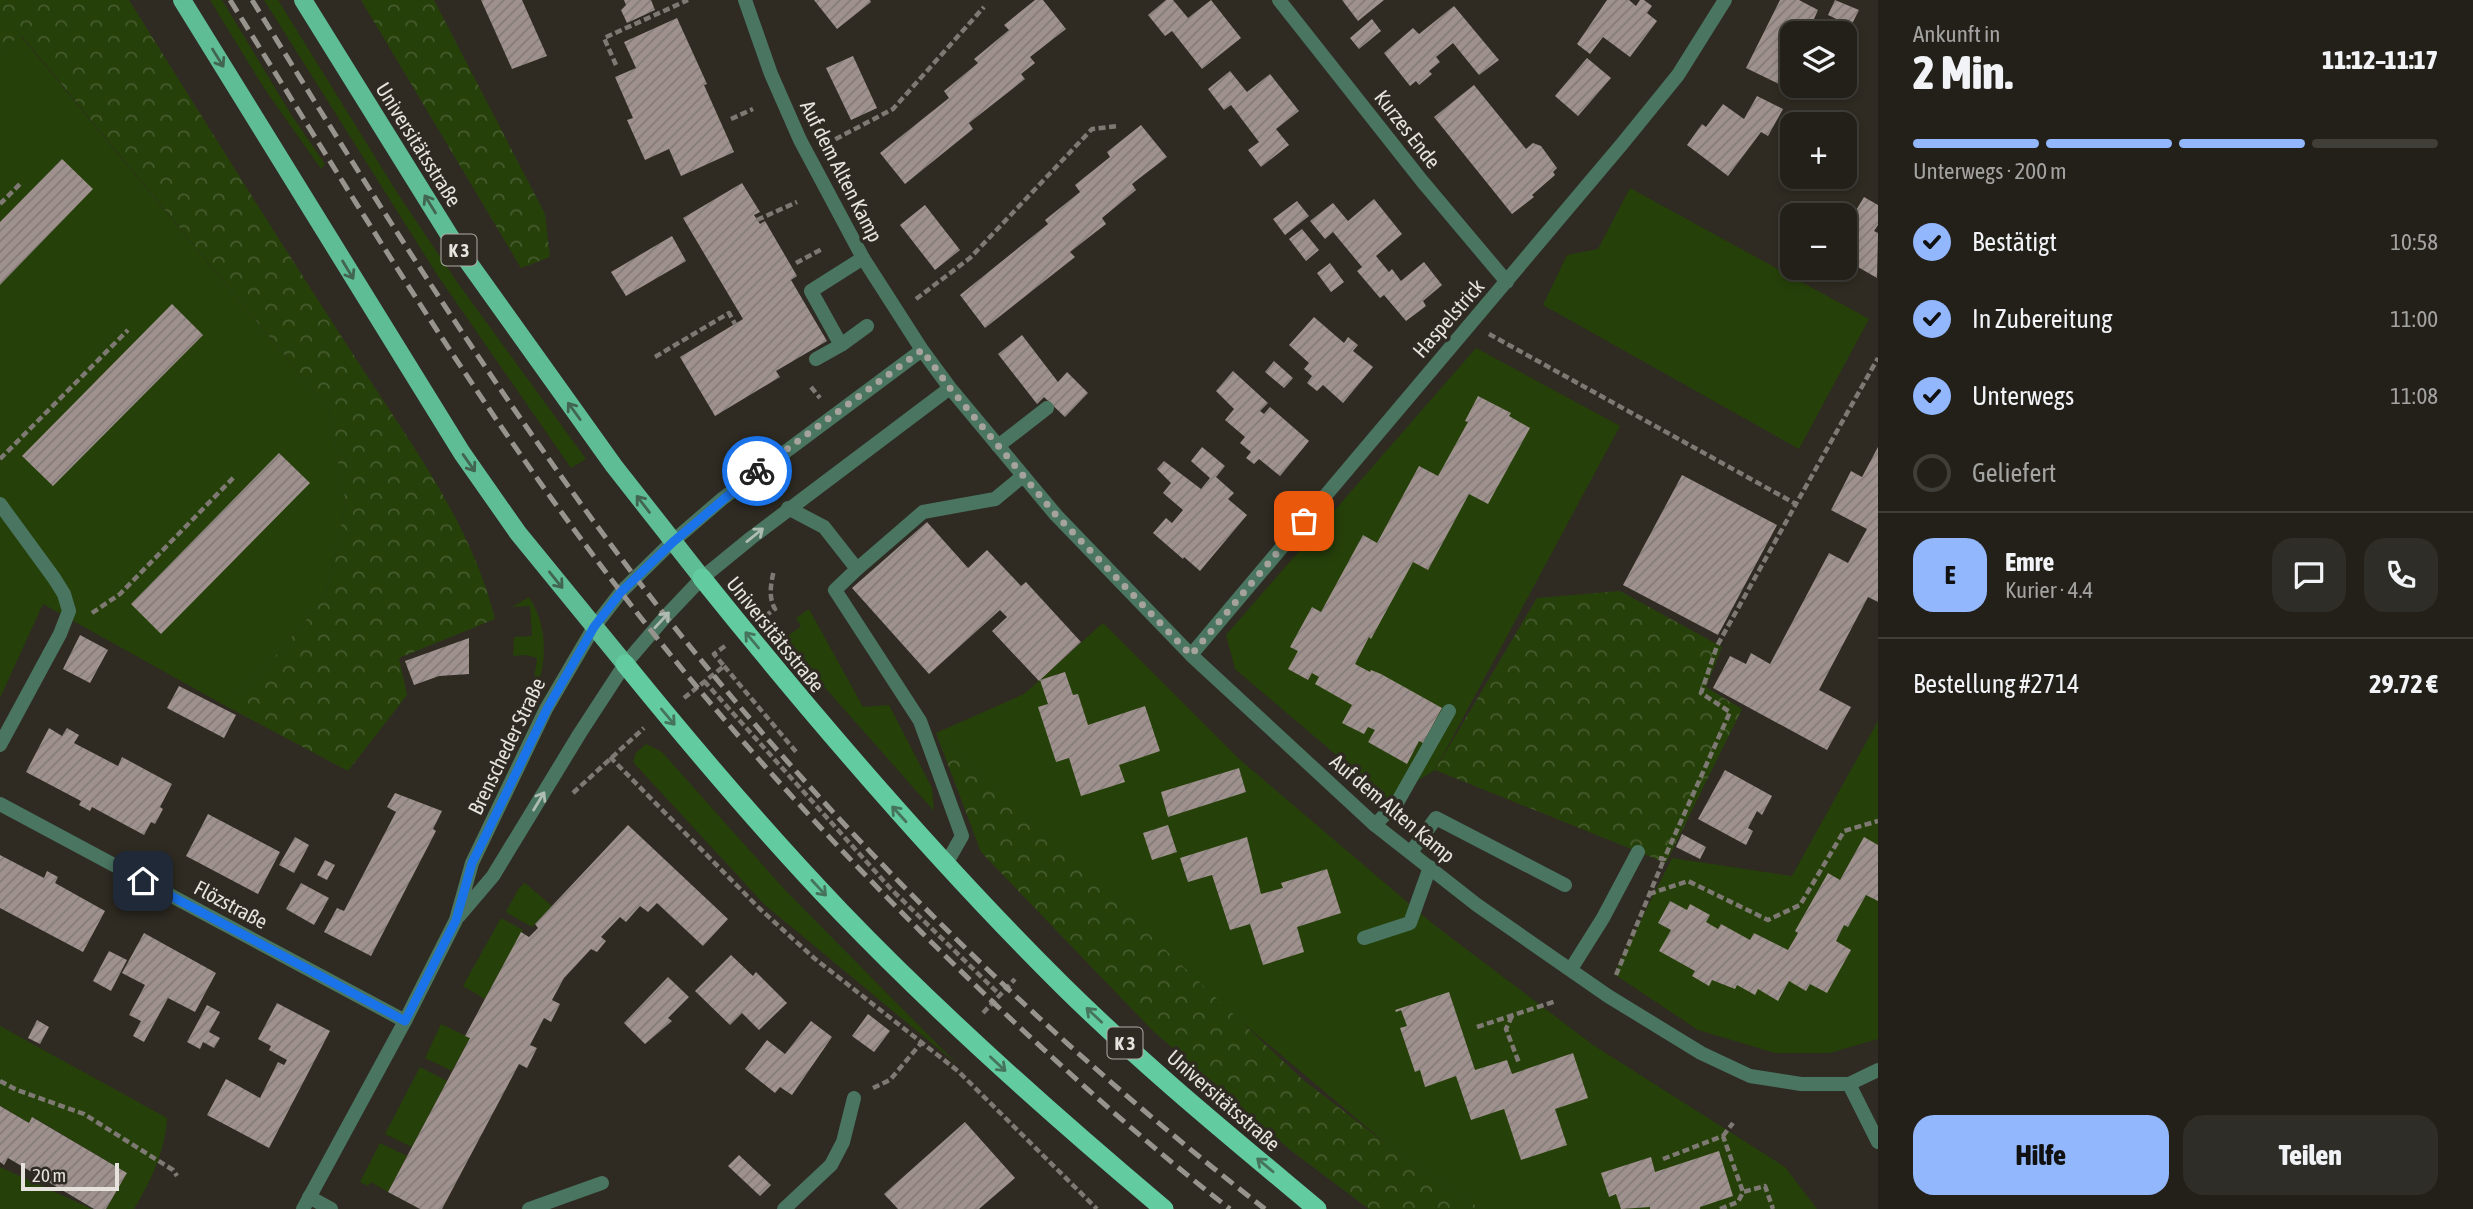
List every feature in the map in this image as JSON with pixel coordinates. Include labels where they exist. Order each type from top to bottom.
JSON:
[{"type":"highway","name":"Universitätsstraße","points":[[702,578],[833,738],[946,864],[1063,987],[1184,1097],[1317,1209]]},
{"type":"highway","points":[[625,664],[748,812],[841,912],[1010,1076],[1164,1209]]},
{"type":"main road","points":[[182,0],[461,453],[518,533],[625,664]]},
{"type":"main road","name":"Universitätsstraße","points":[[303,0],[450,238],[614,466],[702,578]]},
{"type":"street","name":"Auf dem Alten Kamp","points":[[745,0],[771,74],[807,154],[863,258],[922,350],[950,388],[1056,515],[1191,655],[1375,825],[1477,905],[1608,996],[1701,1053],[1750,1076],[1801,1084],[1849,1084]]},
{"type":"street","name":"Kurzes Ende","points":[[1279,0],[1422,181],[1507,282]]},
{"type":"street","name":"Haspelstrick","points":[[1191,655],[1507,282],[1678,75],[1725,0]]},
{"type":"street","points":[[841,345],[811,291],[863,258]]},
{"type":"street","points":[[816,359],[867,326]]},
{"type":"street","points":[[673,542],[741,484],[922,350]]},
{"type":"street","points":[[702,578],[788,508],[950,388]]},
{"type":"street","points":[[998,446],[1047,408]]},
{"type":"street","points":[[946,864],[962,836],[919,721],[835,590],[923,512],[995,499],[1023,476]]},
{"type":"street","points":[[0,504],[54,578],[64,594],[69,611],[60,634],[0,745]]},
{"type":"street","points":[[788,508],[824,527],[857,569]]},
{"type":"street","name":"Brenscheder Straße","points":[[306,1203],[405,1021],[456,920],[472,863],[547,709],[594,627],[621,592],[673,542]]},
{"type":"street","name":"Brenscheder Straße","points":[[456,920],[493,876],[625,664],[702,578]]},
{"type":"street","points":[[1375,825],[1398,801],[1449,711]]},
{"type":"street","name":"Flözstraße","points":[[0,804],[405,1021]]},
{"type":"street","points":[[1411,852],[1436,818],[1565,885]]},
{"type":"street","points":[[1571,970],[1603,918],[1638,852]]},
{"type":"street","points":[[1364,938],[1410,923],[1430,867]]},
{"type":"street","points":[[1878,1070],[1849,1084],[1878,1142]]},
{"type":"street","points":[[784,1209],[831,1165],[843,1142],[854,1098]]},
{"type":"street","points":[[529,1209],[602,1183]]},
{"type":"street","points":[[306,1203],[331,1209]]},
{"type":"path","points":[[617,65],[604,38],[688,0]]},
{"type":"path","points":[[807,154],[893,109],[985,7]]},
{"type":"path","points":[[731,119],[753,109]]},
{"type":"path","points":[[898,314],[970,258],[1092,129],[1119,126]]},
{"type":"path","points":[[0,204],[20,184]]},
{"type":"path","points":[[757,220],[797,202]]},
{"type":"path","points":[[796,263],[822,248]]},
{"type":"path","points":[[655,357],[729,313],[735,324]]},
{"type":"path","points":[[1470,324],[1796,504]]},
{"type":"path","points":[[0,459],[128,330]]},
{"type":"path","points":[[1608,996],[1664,859],[1730,712],[1701,693],[1717,646],[1878,358]]},
{"type":"path","points":[[69,611],[92,613],[120,594],[235,476]]},
{"type":"path","points":[[774,570],[771,587],[775,609],[714,654],[797,753]]},
{"type":"path","points":[[724,666],[691,694],[663,711],[610,757],[760,909],[814,958],[922,1042],[988,1099],[1097,1209]]},
{"type":"path","points":[[704,681],[891,889],[1000,995]]},
{"type":"path","points":[[1649,894],[1688,881],[1768,920],[1800,905],[1844,831],[1878,821]]},
{"type":"path","points":[[1638,852],[1664,859]]},
{"type":"path","points":[[983,1013],[1016,979]]},
{"type":"path","points":[[1477,1027],[1556,1001]]},
{"type":"path","points":[[1512,1016],[1506,1030],[1519,1063]]},
{"type":"path","points":[[854,1098],[890,1080],[922,1042]]},
{"type":"path","points":[[0,1081],[17,1090],[85,1114],[173,1170],[177,1176]]},
{"type":"path","points":[[1663,1159],[1723,1136],[1733,1123]]},
{"type":"path","points":[[1720,1209],[1738,1202],[1743,1192],[1723,1136]]},
{"type":"path","points":[[1743,1192],[1765,1186],[1773,1209]]},
{"type":"green space","points":[[0,0],[129,0],[411,443],[452,511],[469,546],[495,619],[399,658],[407,695],[348,771],[224,705],[265,668],[325,598],[346,503],[328,408],[21,35],[0,51]]},
{"type":"green space","points":[[210,0],[222,0],[292,116],[325,164],[321,169],[264,88]]},
{"type":"green space","points":[[264,0],[278,0],[398,194],[457,282],[586,459],[571,468],[438,276]]},
{"type":"green space","points":[[361,0],[434,0],[545,214],[550,257],[521,268]]},
{"type":"green space","points":[[20,35],[328,408],[346,503],[325,598],[265,668],[224,705],[43,604],[0,698],[0,51]]},
{"type":"green space","points":[[1630,188],[1780,270],[1780,280],[1798,280],[1869,319],[1799,449],[1543,305],[1567,255],[1598,249]]},
{"type":"green space","points":[[1476,348],[1620,426],[1435,770],[1388,799],[1235,669],[1226,635]]},
{"type":"green space","points":[[1620,591],[1722,647],[1706,687],[1742,709],[1666,863],[1435,770],[1537,598]]},
{"type":"green space","points":[[529,597],[540,620],[544,643],[536,691],[533,687],[537,658],[513,656],[514,637],[532,636],[530,606],[512,607]]},
{"type":"green space","points":[[809,609],[863,707],[889,705],[932,788],[934,811],[783,640],[801,626],[796,618]]},
{"type":"green space","points":[[1103,623],[1239,759],[1433,924],[1593,1045],[1785,1167],[1817,1209],[1481,1209],[1389,1146],[1218,1002],[936,733],[1024,694]]},
{"type":"green space","points":[[1878,721],[1878,1039],[1830,1053],[1775,1053],[1698,1030],[1614,974],[1672,858],[1792,876]]},
{"type":"green space","points":[[936,733],[1302,1079],[1389,1146],[1481,1209],[1369,1209],[1289,1149],[1153,1031],[981,852]]},
{"type":"green space","points":[[646,744],[662,752],[785,890],[958,1065],[765,905],[633,762],[636,753]]},
{"type":"green space","points":[[525,883],[552,906],[532,927],[506,912],[519,888]]},
{"type":"green space","points":[[501,918],[523,930],[485,999],[463,986]]},
{"type":"green space","points":[[441,1024],[470,1038],[452,1071],[425,1058]]},
{"type":"green space","points":[[0,1026],[167,1118],[156,1166],[134,1209],[106,1209],[127,1173],[33,1117],[29,1123],[0,1106]]},
{"type":"green space","points":[[420,1067],[447,1081],[412,1147],[385,1134]]},
{"type":"green space","points":[[380,1143],[407,1156],[388,1192],[371,1182],[368,1186],[360,1182]]},
{"type":"green space","points":[[0,1167],[92,1209],[0,1209]]},
{"type":"building","points":[[481,0],[522,0],[547,56],[512,69]]},
{"type":"building","points":[[624,0],[651,0],[655,10],[627,23],[621,10],[626,5]]},
{"type":"building","points":[[814,0],[870,0],[871,2],[837,29]]},
{"type":"building","points":[[1035,0],[1043,0],[1066,29],[1030,57],[1035,63],[1021,74],[1025,79],[969,123],[973,129],[905,184],[880,153],[949,98],[944,91],[978,63],[974,59],[1009,30],[1004,25]]},
{"type":"building","points":[[1166,0],[1173,0],[1188,18],[1211,0],[1241,38],[1202,69],[1172,31],[1165,36],[1148,15]]},
{"type":"building","points":[[1342,0],[1384,0],[1358,21]]},
{"type":"building","points":[[1607,0],[1629,0],[1636,6],[1640,0],[1644,0],[1652,6],[1647,13],[1657,21],[1630,57],[1603,37],[1590,54],[1577,44]]},
{"type":"building","points":[[1780,0],[1799,0],[1818,10],[1814,19],[1818,21],[1780,21],[1780,85],[1746,68]]},
{"type":"building","points":[[1835,0],[1859,10],[1854,21],[1841,21],[1828,15]]},
{"type":"building","points":[[1454,6],[1499,60],[1479,75],[1453,43],[1436,57],[1440,62],[1429,71],[1432,74],[1419,85],[1416,81],[1410,86],[1384,53],[1413,28],[1419,34]]},
{"type":"building","points":[[677,18],[734,152],[681,176],[669,149],[645,160],[627,120],[633,118],[615,77],[636,68],[624,42]]},
{"type":"building","points":[[1372,19],[1381,31],[1359,49],[1350,38]]},
{"type":"building","points":[[853,56],[877,108],[851,120],[826,68]]},
{"type":"building","points":[[1587,58],[1611,78],[1578,116],[1555,96]]},
{"type":"building","points":[[1230,71],[1247,92],[1270,74],[1299,111],[1276,129],[1289,145],[1261,167],[1248,150],[1259,142],[1231,105],[1224,110],[1208,89]]},
{"type":"building","points":[[1474,85],[1526,149],[1533,143],[1541,146],[1557,168],[1553,172],[1555,175],[1532,195],[1534,197],[1512,214],[1434,117]]},
{"type":"building","points":[[1757,96],[1783,109],[1768,136],[1761,132],[1728,176],[1687,145],[1702,124],[1706,127],[1723,104],[1744,119]]},
{"type":"building","points":[[1141,125],[1167,157],[1132,184],[1136,190],[1102,218],[1106,224],[1070,252],[1075,257],[985,328],[960,295],[1048,224],[1045,220],[1080,192],[1075,185],[1110,157],[1107,152]]},
{"type":"building","points":[[62,159],[93,189],[0,285],[0,222]]},
{"type":"building","points":[[742,183],[760,212],[754,215],[760,224],[765,221],[797,276],[791,280],[827,341],[776,371],[780,377],[715,416],[680,357],[743,319],[683,218]]},
{"type":"building","points":[[1864,197],[1878,205],[1878,225],[1874,231],[1878,233],[1877,278],[1857,266],[1857,209]]},
{"type":"building","points":[[1374,199],[1402,234],[1376,256],[1389,272],[1392,269],[1401,281],[1424,262],[1442,285],[1423,301],[1426,306],[1406,321],[1384,295],[1380,298],[1357,271],[1362,267],[1333,232],[1325,239],[1310,221],[1333,203],[1348,221]]},
{"type":"building","points":[[1297,201],[1309,216],[1285,235],[1273,219]]},
{"type":"building","points":[[925,205],[960,250],[935,270],[900,225]]},
{"type":"building","points":[[1302,229],[1319,250],[1306,261],[1289,239]]},
{"type":"building","points":[[672,236],[686,261],[626,296],[611,272]]},
{"type":"building","points":[[1330,263],[1344,282],[1331,292],[1317,273]]},
{"type":"building","points":[[172,304],[203,335],[53,486],[22,456]]},
{"type":"building","points":[[1314,317],[1344,343],[1348,337],[1358,345],[1353,351],[1373,367],[1343,403],[1323,385],[1317,391],[1307,383],[1312,376],[1304,369],[1309,363],[1289,345]]},
{"type":"building","points":[[1022,335],[1058,382],[1067,372],[1088,393],[1065,417],[1044,397],[1037,404],[998,354]]},
{"type":"building","points":[[1274,361],[1293,378],[1284,388],[1265,372]]},
{"type":"building","points":[[1233,371],[1268,403],[1260,411],[1264,414],[1270,407],[1309,441],[1280,476],[1259,459],[1254,464],[1246,458],[1251,452],[1240,443],[1245,437],[1225,420],[1234,409],[1216,391]]},
{"type":"building","points":[[1478,396],[1511,413],[1509,416],[1530,428],[1488,504],[1469,494],[1428,570],[1413,562],[1355,664],[1381,674],[1442,708],[1423,743],[1419,741],[1407,764],[1368,742],[1375,730],[1368,727],[1364,734],[1342,723],[1352,705],[1315,684],[1319,677],[1312,673],[1308,680],[1288,669],[1298,651],[1290,647],[1312,607],[1321,612],[1363,535],[1377,543],[1419,466],[1438,476],[1468,422],[1465,421]]},
{"type":"building","points":[[1202,447],[1225,466],[1216,477],[1234,493],[1228,499],[1247,515],[1200,571],[1153,533],[1166,518],[1172,523],[1183,510],[1163,493],[1171,483],[1157,469],[1164,461],[1201,489],[1210,478],[1191,461]]},
{"type":"building","points":[[1878,447],[1878,602],[1868,597],[1819,690],[1851,707],[1827,750],[1713,688],[1730,656],[1746,664],[1751,653],[1770,664],[1829,553],[1848,563],[1867,529],[1831,510],[1851,471],[1862,477]]},
{"type":"building","points":[[279,453],[310,483],[161,634],[131,604]]},
{"type":"building","points":[[1682,475],[1777,525],[1718,635],[1623,585]]},
{"type":"building","points":[[927,522],[968,568],[987,550],[1021,586],[1026,582],[1081,642],[1039,681],[992,631],[1007,617],[1000,610],[929,674],[852,588]]},
{"type":"building","points":[[80,635],[108,650],[90,683],[63,669]]},
{"type":"building","points":[[469,638],[469,674],[439,676],[414,685],[405,661]]},
{"type":"building","points":[[1065,672],[1073,695],[1078,694],[1088,725],[1145,706],[1160,751],[1119,765],[1125,782],[1081,796],[1069,758],[1056,762],[1038,707],[1048,704],[1040,680]]},
{"type":"building","points":[[179,686],[236,715],[224,738],[167,708]]},
{"type":"building","points":[[49,728],[62,736],[67,728],[79,735],[74,743],[118,766],[122,757],[172,784],[155,824],[151,822],[144,835],[92,807],[90,811],[79,805],[81,801],[26,772]]},
{"type":"building","points":[[1239,768],[1246,792],[1168,817],[1161,792]]},
{"type":"building","points":[[1725,770],[1772,796],[1762,815],[1757,811],[1748,828],[1753,831],[1746,845],[1698,819]]},
{"type":"building","points":[[395,793],[442,811],[433,829],[436,831],[371,956],[324,932],[337,908],[344,911],[396,812],[387,807]]},
{"type":"building","points":[[208,814],[280,852],[258,894],[186,856]]},
{"type":"building","points":[[628,825],[728,919],[703,946],[657,903],[648,912],[640,906],[626,922],[620,917],[601,937],[606,941],[597,952],[591,949],[564,978],[552,1000],[560,1004],[551,1022],[544,1018],[530,1045],[537,1048],[527,1068],[519,1064],[442,1209],[420,1209],[388,1192],[470,1038],[465,1036],[521,932],[529,937],[538,928],[535,924]]},
{"type":"building","points":[[1168,825],[1177,852],[1152,860],[1143,833]]},
{"type":"building","points":[[1682,834],[1706,847],[1700,859],[1676,847]]},
{"type":"building","points":[[295,837],[309,845],[294,873],[279,865]]},
{"type":"building","points":[[1247,837],[1261,894],[1283,888],[1281,883],[1327,869],[1341,913],[1297,927],[1304,952],[1263,965],[1250,924],[1230,930],[1212,875],[1188,882],[1180,858]]},
{"type":"building","points":[[1864,837],[1878,845],[1878,901],[1866,895],[1848,927],[1844,925],[1836,941],[1851,950],[1827,993],[1810,984],[1806,991],[1789,981],[1778,1001],[1758,989],[1755,995],[1737,985],[1735,989],[1712,980],[1709,986],[1692,976],[1695,971],[1659,951],[1671,930],[1658,923],[1670,901],[1687,910],[1690,904],[1710,915],[1706,922],[1718,929],[1721,924],[1750,940],[1754,933],[1788,950],[1798,933],[1795,931],[1828,873],[1840,880]]},
{"type":"building","points":[[0,855],[44,878],[47,871],[58,877],[55,883],[105,911],[83,952],[0,908]]},
{"type":"building","points":[[325,860],[335,865],[327,880],[317,875]]},
{"type":"building","points":[[301,883],[329,898],[314,925],[286,909]]},
{"type":"building","points":[[144,933],[216,973],[195,1012],[168,998],[144,1042],[133,1036],[141,1021],[129,1015],[145,985],[122,973]]},
{"type":"building","points":[[109,951],[127,960],[111,991],[93,981]]},
{"type":"building","points":[[731,955],[753,976],[756,972],[787,1003],[759,1030],[742,1013],[730,1025],[695,991]]},
{"type":"building","points":[[668,977],[689,997],[668,1018],[672,1021],[645,1044],[624,1023]]},
{"type":"building","points":[[1449,992],[1475,1070],[1507,1060],[1512,1074],[1573,1053],[1588,1098],[1555,1109],[1567,1145],[1521,1160],[1504,1109],[1471,1120],[1456,1076],[1425,1087],[1420,1070],[1415,1072],[1400,1028],[1407,1026],[1401,1010],[1395,1010]]},
{"type":"building","points":[[277,1003],[330,1031],[269,1148],[207,1115],[226,1079],[260,1098],[278,1062],[284,1065],[287,1060],[269,1050],[271,1046],[258,1039]]},
{"type":"building","points":[[207,1005],[220,1012],[209,1032],[220,1038],[214,1048],[203,1042],[200,1049],[187,1042]]},
{"type":"building","points":[[868,1014],[890,1031],[874,1052],[852,1036]]},
{"type":"building","points":[[37,1020],[49,1027],[40,1044],[28,1038]]},
{"type":"building","points":[[811,1021],[832,1037],[792,1095],[780,1087],[775,1093],[745,1069],[767,1040],[785,1054]]},
{"type":"building","points":[[0,1106],[29,1123],[32,1117],[127,1173],[106,1209],[94,1209],[8,1158],[4,1165],[0,1162]]},
{"type":"building","points":[[965,1122],[1015,1178],[979,1209],[898,1209],[884,1194]]},
{"type":"building","points":[[1719,1151],[1733,1196],[1700,1209],[1621,1209],[1616,1194],[1609,1197],[1601,1173],[1651,1157],[1655,1172]]},
{"type":"building","points":[[739,1155],[771,1185],[760,1196],[728,1166]]},
{"type":"railway","points":[[230,0],[404,280],[495,417],[590,551],[688,676],[792,796],[900,911],[1014,1022],[1093,1094],[1230,1209]]},
{"type":"railway","points":[[252,0],[343,148],[534,438],[636,578],[705,665],[853,833],[1010,991],[1178,1139],[1265,1209]]},
{"type":"way so far","points":[[757,471],[922,350],[950,388],[1056,515],[1191,655],[1304,521]]},
{"type":"route","points":[[143,881],[405,1021],[456,920],[472,863],[566,671],[594,627],[621,592],[673,542],[757,471]]}]
